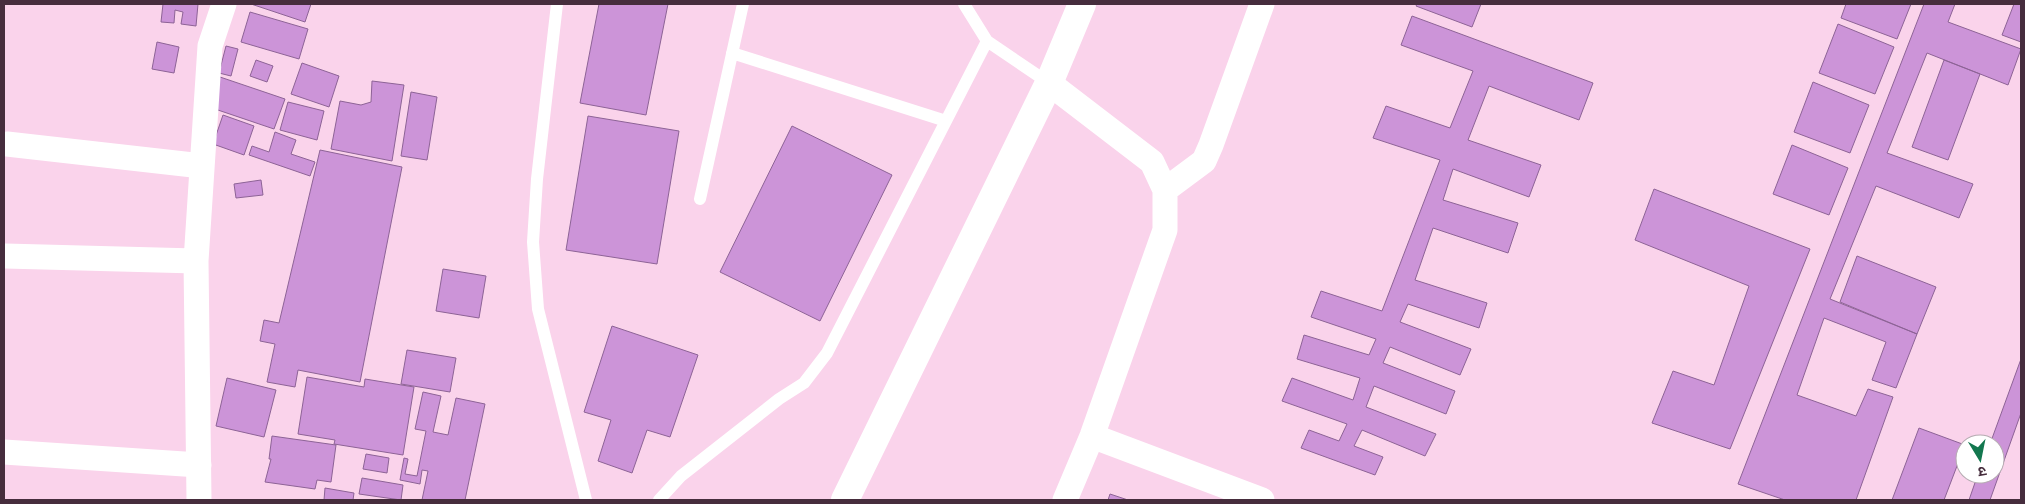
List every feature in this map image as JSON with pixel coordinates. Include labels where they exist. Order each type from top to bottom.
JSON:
[{"type":"street","points":[[199,500],[196,261],[210,46],[224,4]]},
{"type":"street","points":[[845,500],[1049,83],[1082,4]]},
{"type":"street","points":[[1164,190],[1204,161],[1212,144],[1262,4]]},
{"type":"street","points":[[1049,83],[1152,162],[1164,190],[1165,230],[1092,436],[1065,500]]},
{"type":"street","points":[[7,144],[202,166]]},
{"type":"street","points":[[5,256],[196,261]]},
{"type":"street","points":[[1092,436],[1262,500]]},
{"type":"street","points":[[4,452],[198,465]]},
{"type":"lane","points":[[557,4],[537,179],[533,242],[538,309],[586,500]]},
{"type":"lane","points":[[700,198],[744,4]]},
{"type":"lane","points":[[964,4],[987,41],[1049,83]]},
{"type":"lane","points":[[659,500],[681,476],[779,399],[804,382],[827,353],[987,41]]},
{"type":"lane","points":[[732,53],[946,121]]},
{"type":"building","points":[[163,4],[198,4],[196,26],[181,24],[183,12],[175,10],[174,23],[161,22]]},
{"type":"building","points":[[251,4],[311,4],[305,22]]},
{"type":"building","points":[[599,4],[668,4],[646,115],[580,103]]},
{"type":"building","points":[[1417,4],[1481,4],[1472,27],[1416,6]]},
{"type":"building","points":[[1846,4],[1911,4],[1897,39],[1841,18]]},
{"type":"building","points":[[1924,4],[1955,4],[1948,22],[2021,49],[2008,85],[1927,53],[1887,153],[1973,184],[1959,218],[1876,186],[1830,299],[1917,334],[1896,388],[1872,380],[1886,342],[1824,318],[1797,395],[1856,416],[1868,389],[1893,397],[1856,500],[1785,500],[1738,484]]},
{"type":"building","points":[[2014,4],[2021,4],[2021,42],[2002,35]]},
{"type":"building","points":[[250,12],[308,29],[299,59],[241,42]]},
{"type":"building","points":[[1412,16],[1593,83],[1579,120],[1489,86],[1468,140],[1541,165],[1529,197],[1453,169],[1443,200],[1518,223],[1508,253],[1433,228],[1415,280],[1487,303],[1479,328],[1408,304],[1400,322],[1471,349],[1460,375],[1390,347],[1383,363],[1455,391],[1446,414],[1374,386],[1366,407],[1436,434],[1425,456],[1362,430],[1354,446],[1383,457],[1375,475],[1301,448],[1309,430],[1339,441],[1347,424],[1282,401],[1292,378],[1353,400],[1360,378],[1297,359],[1304,335],[1369,355],[1376,339],[1311,317],[1321,291],[1382,311],[1440,160],[1373,138],[1386,106],[1450,128],[1473,71],[1401,45]]},
{"type":"building","points":[[1838,24],[1894,47],[1875,94],[1819,73]]},
{"type":"building","points":[[157,42],[179,47],[174,73],[152,69]]},
{"type":"building","points":[[226,46],[238,49],[231,76],[219,73]]},
{"type":"building","points":[[256,60],[273,66],[267,82],[250,76]]},
{"type":"building","points":[[1944,60],[1980,74],[1948,160],[1912,147]]},
{"type":"building","points":[[302,63],[339,76],[329,107],[291,94]]},
{"type":"building","points":[[220,77],[285,99],[274,129],[209,107]]},
{"type":"building","points":[[372,81],[404,85],[392,161],[331,149],[340,101],[361,105],[371,102]]},
{"type":"building","points":[[1813,82],[1869,105],[1850,153],[1794,132]]},
{"type":"building","points":[[411,92],[437,97],[427,160],[401,156]]},
{"type":"building","points":[[288,102],[324,111],[317,140],[280,130]]},
{"type":"building","points":[[223,115],[254,126],[244,155],[213,144]]},
{"type":"building","points":[[588,116],[679,131],[657,264],[566,250]]},
{"type":"building","points":[[792,126],[892,175],[820,321],[720,272]]},
{"type":"building","points":[[275,132],[296,140],[291,154],[315,162],[310,176],[249,155],[252,146],[269,152]]},
{"type":"building","points":[[1792,145],[1848,168],[1829,215],[1773,194]]},
{"type":"building","points":[[320,150],[402,167],[360,382],[298,370],[295,387],[267,382],[275,344],[260,341],[264,320],[279,323]]},
{"type":"building","points":[[261,180],[263,195],[236,198],[234,184]]},
{"type":"building","points":[[1654,189],[1810,249],[1730,449],[1652,423],[1673,371],[1714,385],[1749,286],[1635,240]]},
{"type":"building","points":[[1857,256],[1936,287],[1917,334],[1840,302]]},
{"type":"building","points":[[443,269],[486,276],[479,318],[436,311]]},
{"type":"building","points":[[612,326],[698,355],[670,437],[647,430],[632,473],[598,461],[611,420],[584,412]]},
{"type":"building","points":[[407,350],[456,358],[450,392],[401,384]]},
{"type":"building","points":[[2021,359],[2021,413],[2005,458],[2005,434],[1994,434]]},
{"type":"building","points":[[307,377],[364,387],[365,379],[414,387],[403,455],[334,444],[335,440],[298,434]]},
{"type":"building","points":[[227,378],[276,390],[264,437],[216,426]]},
{"type":"building","points":[[423,392],[441,396],[433,432],[448,435],[456,398],[485,404],[465,500],[422,500],[428,471],[422,470],[420,484],[400,480],[404,458],[408,459],[405,474],[417,476],[426,431],[415,429]]},
{"type":"building","points":[[1919,428],[1955,441],[1955,471],[1944,500],[1892,500]]},
{"type":"building","points":[[272,436],[336,445],[331,482],[317,480],[315,489],[265,482],[271,459],[269,459]]},
{"type":"building","points":[[366,454],[389,458],[387,473],[363,469]]},
{"type":"building","points":[[362,478],[403,485],[401,500],[359,494]]},
{"type":"building","points":[[1975,484],[1996,484],[1990,500],[1969,500]]},
{"type":"building","points":[[325,488],[354,493],[353,500],[324,500]]},
{"type":"building","points":[[1110,494],[1128,500],[1108,500]]}]
